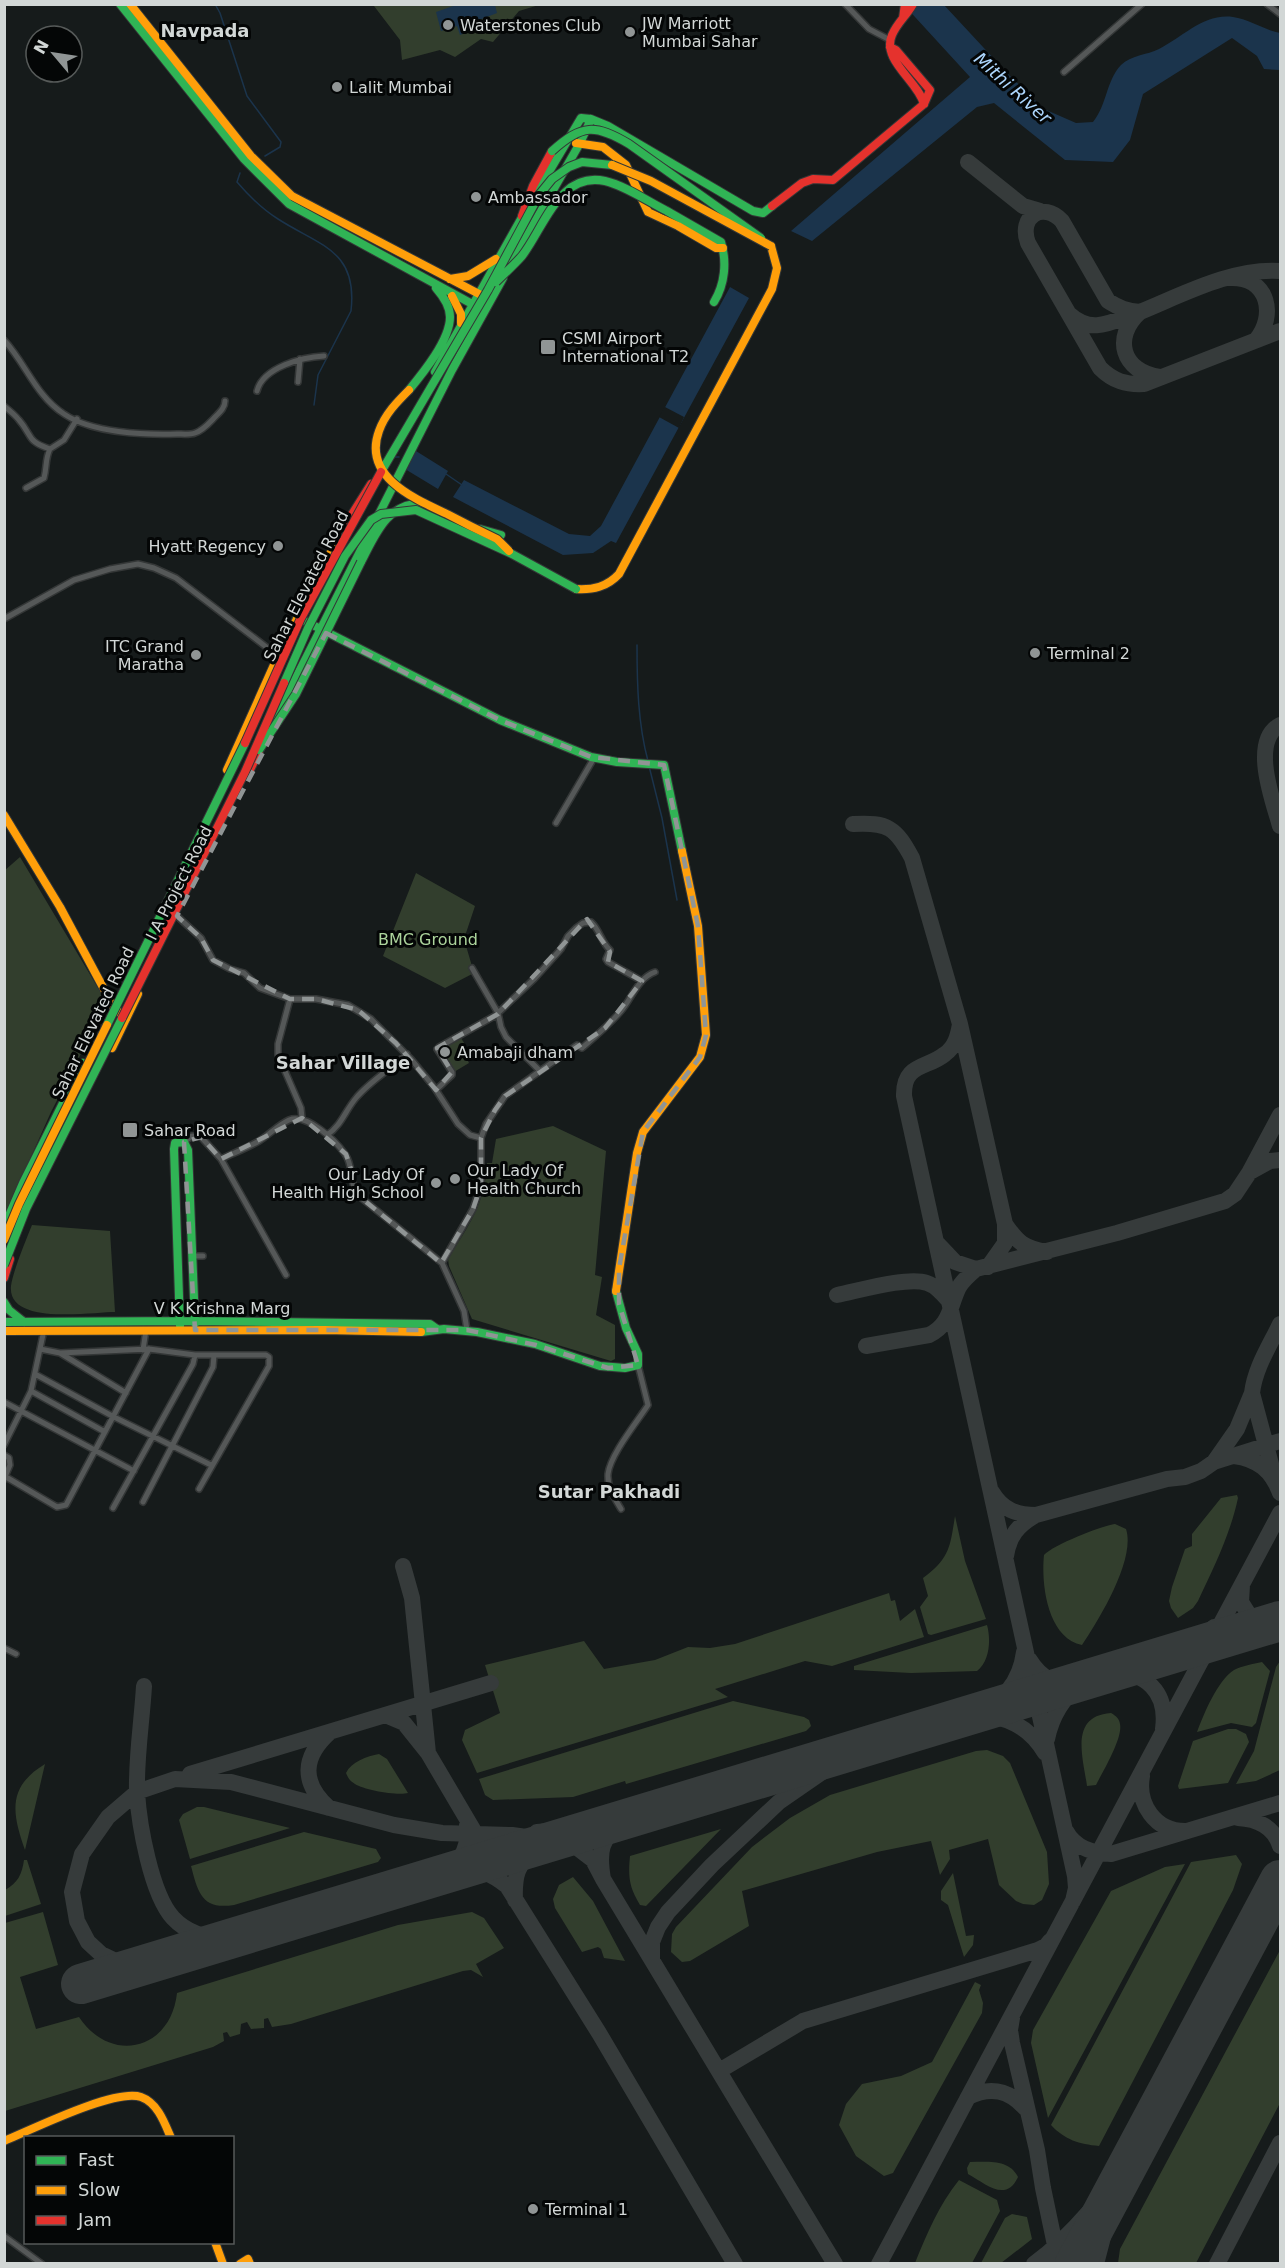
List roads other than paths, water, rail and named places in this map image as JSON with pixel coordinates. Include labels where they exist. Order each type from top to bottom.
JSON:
[{"type":"main road","points":[[4,1227],[23,1183],[197,843],[297,617],[361,498],[393,452],[477,293],[581,118],[591,119],[611,128],[753,211],[763,213],[802,183],[813,179],[833,180],[924,104],[930,90],[890,44],[905,12],[913,4]]},
{"type":"main road","points":[[128,6],[250,156],[292,196],[490,300]]},
{"type":"main road","points":[[128,6],[244,159],[289,204],[484,311]]},
{"type":"main road","name":"I A Project Road","points":[[4,1278],[29,1210],[319,629],[452,369],[591,119]]},
{"type":"main road","points":[[520,220],[533,186],[552,151],[569,135],[584,129],[596,128],[629,144],[771,246]]},
{"type":"main road","points":[[566,145],[611,128]]},
{"type":"main road","points":[[581,140],[603,147],[626,165],[648,212],[716,248],[723,248]]},
{"type":"main road","name":"Sahar Elevated Road","points":[[4,1240],[19,1204],[250,733],[307,608],[349,528],[488,290],[539,195],[552,179],[569,167],[582,162],[599,162],[618,166],[771,246],[777,261],[778,275],[772,289],[619,574],[607,585],[599,588],[576,589],[512,554],[416,510],[381,514],[371,520],[345,556],[308,628],[245,772],[32,1198],[4,1265]]},
{"type":"main road","points":[[488,290],[522,255],[549,213],[568,189],[580,182],[604,181],[667,211],[716,237],[721,242],[724,259],[722,289],[714,302]]},
{"type":"main road","points":[[449,279],[468,276],[499,258]]},
{"type":"main road","points":[[428,281],[444,296],[450,316],[449,326],[432,360],[389,411],[378,432],[376,453],[378,463],[383,472],[405,494],[497,539],[512,554]]},
{"type":"main road","points":[[449,292],[459,306],[460,325]]},
{"type":"main road","points":[[245,772],[296,694],[360,562],[379,528],[388,517],[403,505],[412,502],[430,504],[480,529],[501,535]]},
{"type":"main road","points":[[297,617],[500,720],[594,758],[664,765],[698,926],[706,1035],[700,1057],[643,1132],[637,1153],[616,1288],[626,1328],[638,1354],[638,1365]]},
{"type":"main road","points":[[4,815],[60,907],[113,1006],[126,1019]]},
{"type":"main road","points":[[180,1331],[174,1149],[175,1143],[184,1142],[188,1150],[195,1330]]},
{"type":"main road","points":[[4,1302],[9,1310],[24,1322]]},
{"type":"main road","name":"V K Krishna Marg","points":[[4,1322],[194,1321],[319,1325],[430,1332],[437,1329],[467,1330],[536,1345],[608,1368],[626,1369],[638,1365]]},
{"type":"main road","name":"V K Krishna Marg","points":[[4,1331],[180,1331],[319,1325]]},
{"type":"main road","points":[[4,2141],[95,2104],[133,2095],[141,2097],[158,2110],[170,2136]]},
{"type":"main road","points":[[216,2244],[223,2264]]},
{"type":"main road","points":[[240,2264],[248,2259],[249,2264]]},
{"type":"street","points":[[845,4],[869,29],[890,44]]},
{"type":"street","points":[[1064,72],[1142,4]]},
{"type":"street","points":[[1268,4],[1281,14]]},
{"type":"street","points":[[4,340],[36,388],[49,402],[66,416],[92,425],[138,435],[194,434],[207,426],[225,406],[225,400]]},
{"type":"street","points":[[257,391],[262,380],[270,374],[300,359],[324,356]]},
{"type":"street","points":[[298,382],[300,359]]},
{"type":"street","points":[[4,406],[21,421],[30,439],[37,445],[50,449]]},
{"type":"street","points":[[26,488],[44,478],[47,467],[45,460],[50,449],[64,440],[76,419]]},
{"type":"street","points":[[4,620],[74,580],[110,569],[138,564],[176,578],[278,656]]},
{"type":"street","points":[[556,823],[594,758]]},
{"type":"street","points":[[177,916],[201,938],[213,960],[244,973],[260,988],[290,999],[316,999],[348,1005],[381,1027],[407,1054],[436,1090],[458,1124],[470,1135],[482,1138]]},
{"type":"street","points":[[436,1090],[452,1075],[452,1071],[437,1049],[498,1014],[534,979],[561,949],[568,936],[583,923],[591,922],[597,928],[600,940],[610,950],[606,959],[608,962],[642,981]]},
{"type":"street","points":[[472,968],[498,1014],[506,1037],[540,1071]]},
{"type":"street","points":[[442,1263],[473,1209],[482,1185],[482,1138],[486,1124],[505,1096],[577,1045],[582,1048],[623,1008],[647,975],[655,972]]},
{"type":"street","points":[[290,999],[278,1044],[278,1055],[301,1108],[302,1118]]},
{"type":"street","points":[[327,1135],[340,1124],[364,1089],[407,1054]]},
{"type":"street","points":[[221,1159],[260,1141],[289,1120],[302,1118],[327,1135],[346,1154],[350,1163],[351,1181],[360,1197],[442,1263],[464,1311],[467,1330]]},
{"type":"street","points":[[184,1142],[192,1136],[201,1137],[221,1159],[286,1275]]},
{"type":"street","points":[[193,1256],[203,1256]]},
{"type":"street","points":[[4,1445],[31,1391],[44,1330]]},
{"type":"street","points":[[4,1455],[9,1458],[10,1465],[5,1478],[61,1507],[66,1505],[126,1393],[146,1349],[146,1330]]},
{"type":"street","points":[[40,1349],[60,1353],[146,1349],[195,1355],[266,1354],[269,1357],[268,1366],[199,1489]]},
{"type":"street","points":[[60,1353],[126,1393]]},
{"type":"street","points":[[113,1508],[193,1364],[195,1355]]},
{"type":"street","points":[[143,1502],[213,1367],[214,1355]]},
{"type":"street","points":[[621,1509],[611,1493],[608,1474],[616,1453],[648,1405],[638,1365]]},
{"type":"street","points":[[35,1374],[114,1417],[212,1465]]},
{"type":"street","points":[[31,1391],[105,1432]]},
{"type":"street","points":[[4,1402],[134,1471]]},
{"type":"street","points":[[4,1648],[16,1654]]},
{"type":"street","points":[[4,2236],[42,2264]]},
{"type":"water","name":"Waterstones Club","points":[[456,5],[495,5],[497,13],[469,24],[471,31],[460,35],[457,26],[441,31],[436,12]]},
{"type":"water","name":"Mithi River","points":[[904,5],[944,5],[1044,109],[1076,123],[1093,122],[1098,115],[1112,78],[1121,65],[1134,57],[1159,49],[1203,22],[1213,19],[1239,18],[1280,33],[1280,70],[1264,69],[1257,56],[1232,38],[1143,94],[1130,140],[1113,162],[1065,160],[994,103],[977,107],[812,241],[791,231],[970,77]]},
{"type":"water","points":[[730,287],[749,298],[616,543],[611,541],[593,553],[563,555],[453,497],[464,480],[569,534],[590,536],[601,526]]},
{"type":"water","points":[[416,451],[448,471],[438,489],[405,469]]},
{"type":"waterway","points":[[215,4],[247,96],[281,142],[280,147],[265,156]]},
{"type":"waterway","points":[[240,173],[237,182],[256,202],[278,219],[333,252],[342,262],[348,275],[352,291],[351,311],[318,375],[314,405]]},
{"type":"waterway","points":[[394,457],[399,457]]},
{"type":"waterway","points":[[446,474],[462,485]]},
{"type":"waterway","points":[[637,645],[640,718],[648,761]]},
{"type":"waterway","points":[[649,766],[662,818],[677,900]]},
{"type":"place","name":"Waterstones Club","points":[[448,25]]},
{"type":"place","name":"JW Marriott Mumbai Sahar","points":[[630,32]]},
{"type":"place","name":"Lalit Mumbai","points":[[337,87]]},
{"type":"place","name":"Ambassador","points":[[476,197]]},
{"type":"place","name":"CSMI Airport International T2","points":[[548,347]]},
{"type":"place","name":"Hyatt Regency","points":[[278,546]]},
{"type":"place","name":"Terminal 2","points":[[1035,653]]},
{"type":"place","name":"ITC Grand Maratha","points":[[196,655]]},
{"type":"place","name":"Amabaji dham","points":[[445,1052]]},
{"type":"place","name":"Sahar Road","points":[[130,1130]]},
{"type":"place","name":"Our Lady Of Health Church","points":[[455,1179]]},
{"type":"place","name":"Our Lady Of Health High School","points":[[436,1183]]},
{"type":"place","name":"Terminal 1","points":[[533,2209]]},
{"type":"district","name":"Navpada","points":[[205,30]]},
{"type":"district","name":"Sahar Village","points":[[343,1062]]},
{"type":"district","name":"Sutar Pakhadi","points":[[609,1491]]},
{"type":"park label","name":"BMC Ground","points":[[428,939]]}]
